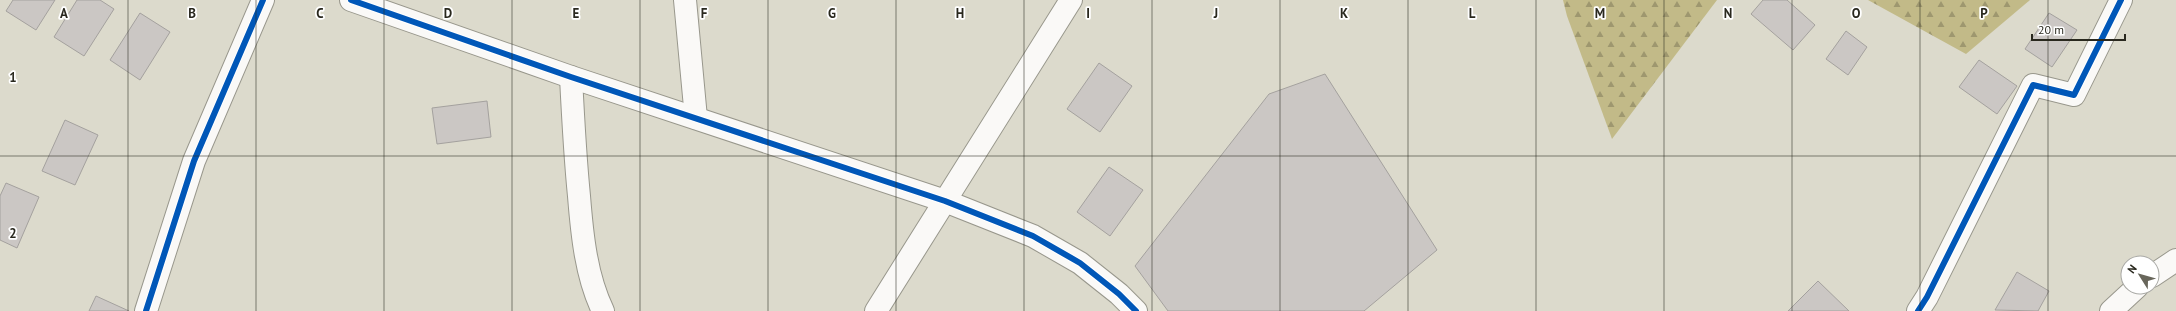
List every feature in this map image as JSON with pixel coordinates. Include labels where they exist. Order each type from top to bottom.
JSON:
[{"type":"street","points":[[146,311],[194,161],[263,0]]},
{"type":"street","points":[[351,0],[571,77],[945,201],[1033,236],[1074,259],[1119,294],[1136,311]]},
{"type":"street","points":[[685,0],[696,118]]},
{"type":"street","points":[[876,311],[1071,0]]},
{"type":"street","points":[[1918,311],[1931,290],[2033,85],[2074,95],[2121,0]]},
{"type":"street","points":[[571,77],[583,243],[598,300],[603,311]]},
{"type":"street","points":[[2160,271],[2176,260]]},
{"type":"street","points":[[2111,311],[2128,295]]},
{"type":"green space","points":[[1563,0],[1717,0],[1612,139],[1567,16]]},
{"type":"green space","points":[[1868,0],[2030,0],[1966,54]]},
{"type":"building","points":[[13,0],[55,0],[36,30],[6,11]]},
{"type":"building","points":[[77,0],[100,0],[114,9],[84,56],[54,37]]},
{"type":"building","points":[[1763,0],[1787,0],[1815,25],[1793,50],[1751,14]]},
{"type":"building","points":[[140,13],[170,32],[140,80],[110,60]]},
{"type":"building","points":[[2049,13],[2077,30],[2052,67],[2025,49]]},
{"type":"building","points":[[1846,31],[1867,47],[1848,75],[1826,59]]},
{"type":"building","points":[[1979,60],[2017,86],[1997,114],[1959,87]]},
{"type":"building","points":[[1099,63],[1132,86],[1100,132],[1067,109]]},
{"type":"building","points":[[1325,74],[1437,250],[1364,311],[1168,311],[1135,266],[1269,94]]},
{"type":"building","points":[[487,101],[491,137],[437,144],[432,108]]},
{"type":"building","points":[[65,120],[98,135],[75,185],[42,171]]},
{"type":"building","points":[[1109,167],[1143,190],[1110,236],[1077,212]]},
{"type":"building","points":[[6,183],[39,197],[17,248],[0,240],[0,196]]},
{"type":"building","points":[[2017,272],[2049,291],[2038,311],[1995,310]]},
{"type":"building","points":[[1818,281],[1849,311],[1788,311]]},
{"type":"building","points":[[96,296],[129,311],[89,311]]},
{"type":"cycle path","points":[[146,311],[194,161],[263,0]]},
{"type":"cycle path","points":[[351,0],[571,77],[945,201],[1033,236],[1080,263],[1119,294],[1136,311]]},
{"type":"cycle path","points":[[1918,311],[1927,297],[2033,85],[2074,95],[2121,0]]}]
